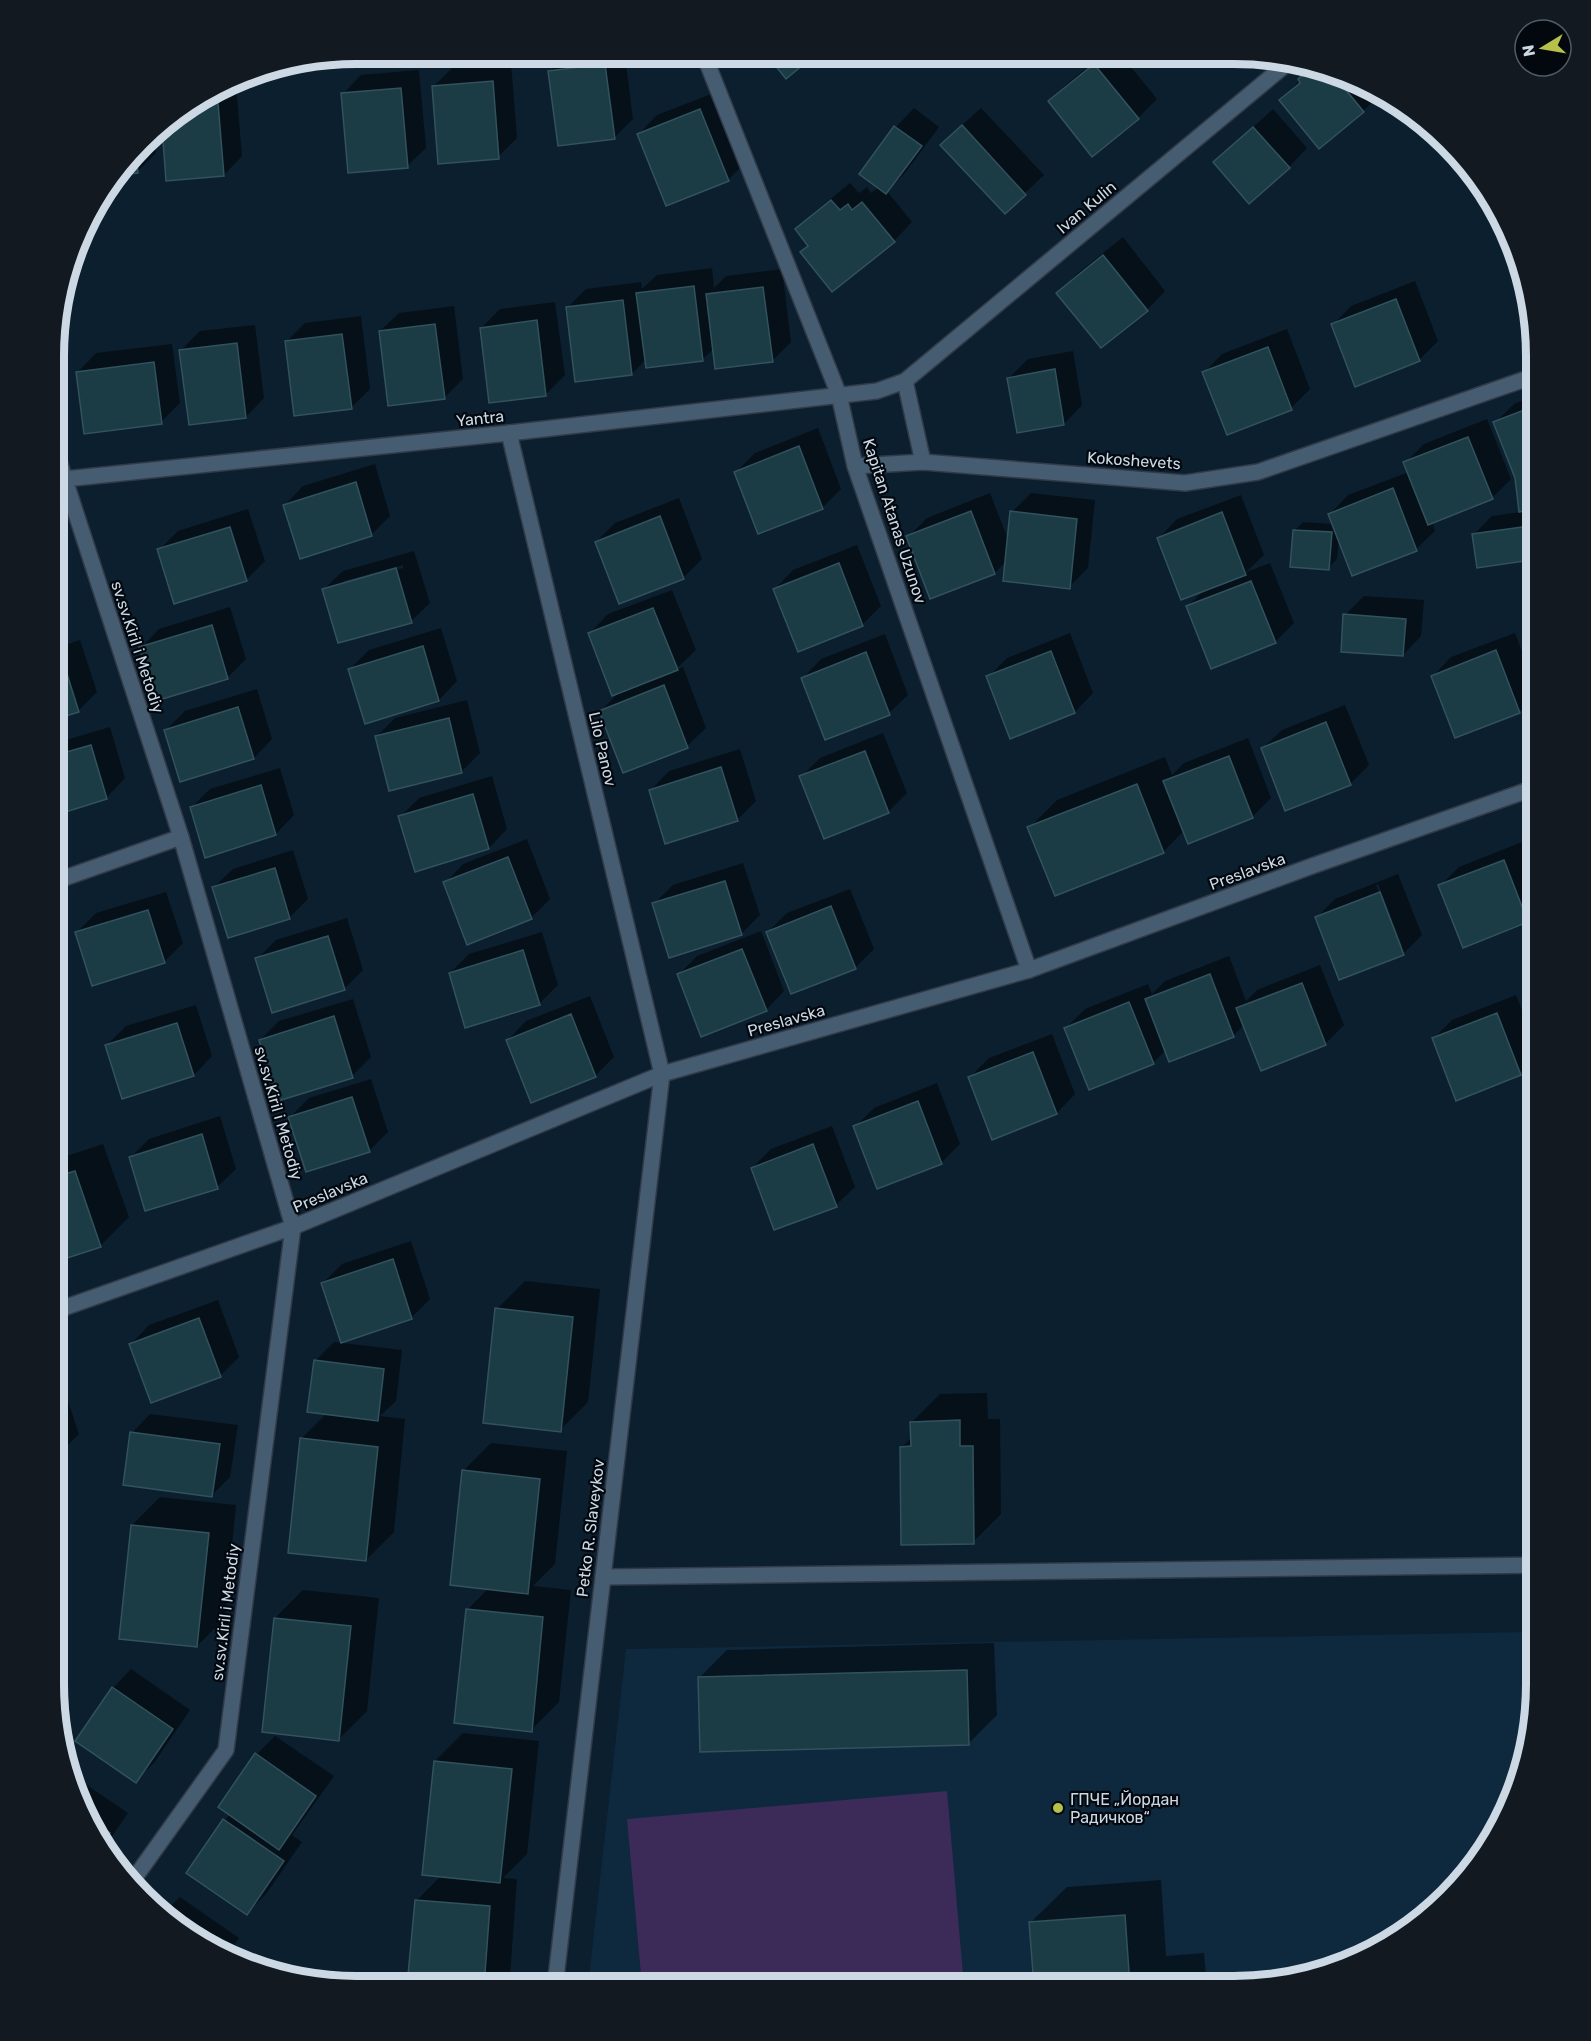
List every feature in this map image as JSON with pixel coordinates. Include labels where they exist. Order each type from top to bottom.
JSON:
[{"type":"street","name":"Kapitan Atanas Uzunov","points":[[708,64],[839,395],[855,466],[1029,970]]},
{"type":"street","name":"Ivan Kulin","points":[[905,381],[1281,68]]},
{"type":"street","name":"Kokoshevets","points":[[855,466],[923,462],[1185,483],[1258,472],[1526,379]]},
{"type":"street","name":"Yantra","points":[[64,480],[509,433],[876,391],[905,381]]},
{"type":"street","points":[[905,381],[923,462]]},
{"type":"street","name":"Lilo Panov","points":[[509,433],[662,1074]]},
{"type":"street","name":"sv.sv.Kiril i Metodiy","points":[[64,489],[181,837],[293,1227],[226,1750],[136,1876]]},
{"type":"street","name":"Preslavska","points":[[64,1308],[293,1227],[662,1074],[1029,970],[1526,791]]},
{"type":"street","points":[[64,878],[181,837]]},
{"type":"street","name":"Petko R. Slaveykov","points":[[556,1976],[662,1074]]},
{"type":"street","points":[[603,1576],[1526,1565]]},
{"type":"shaded area","name":"ГПЧЕ „Йордан Радичков“","points":[[1526,1632],[1526,1703],[1517,1760],[1504,1796],[1477,1847],[1454,1877],[1427,1904],[1397,1927],[1346,1954],[1310,1967],[1253,1976],[589,1976],[626,1649]]},
{"type":"shaded area","points":[[947,1791],[963,1976],[641,1976],[627,1819]]},
{"type":"building","points":[[605,64],[615,139],[558,146],[548,71]]},
{"type":"building","points":[[774,64],[804,64],[786,79]]},
{"type":"building","points":[[1094,64],[1139,119],[1092,157],[1048,101]]},
{"type":"building","points":[[1305,73],[1342,85],[1364,112],[1319,149],[1279,100],[1300,83],[1298,79]]},
{"type":"building","points":[[493,81],[499,159],[438,164],[432,86]]},
{"type":"building","points":[[401,88],[408,168],[348,173],[341,93]]},
{"type":"building","points":[[212,103],[218,103],[224,176],[166,181],[163,138]]},
{"type":"building","points":[[700,109],[729,181],[666,206],[637,134]]},
{"type":"building","points":[[962,125],[1026,195],[1005,214],[940,145]]},
{"type":"building","points":[[894,126],[922,146],[886,194],[859,174]]},
{"type":"building","points":[[1253,127],[1290,168],[1249,204],[1213,162]]},
{"type":"building","points":[[137,164],[138,173],[129,174]]},
{"type":"building","points":[[831,200],[840,210],[848,204],[852,210],[862,202],[895,242],[832,292],[800,252],[808,246],[795,229]]},
{"type":"building","points":[[1103,255],[1148,311],[1101,348],[1056,293]]},
{"type":"building","points":[[694,286],[703,361],[646,368],[636,293]]},
{"type":"building","points":[[763,287],[773,362],[715,369],[706,294]]},
{"type":"building","points":[[1396,299],[1420,361],[1355,387],[1331,324]]},
{"type":"building","points":[[623,300],[632,375],[575,382],[566,307]]},
{"type":"building","points":[[537,320],[546,396],[489,403],[480,328]]},
{"type":"building","points":[[435,324],[445,399],[388,406],[379,331]]},
{"type":"building","points":[[342,334],[352,409],[294,416],[285,341]]},
{"type":"building","points":[[237,343],[246,418],[189,425],[179,350]]},
{"type":"building","points":[[1268,347],[1292,410],[1227,435],[1202,372]]},
{"type":"building","points":[[154,362],[162,424],[84,434],[76,372]]},
{"type":"building","points":[[1055,369],[1064,425],[1017,433],[1007,378]]},
{"type":"building","points":[[1526,409],[1526,510],[1519,512],[1515,478],[1493,422]]},
{"type":"building","points":[[1468,437],[1493,499],[1428,525],[1403,462]]},
{"type":"building","points":[[799,446],[823,509],[758,534],[734,472]]},
{"type":"building","points":[[356,482],[372,536],[300,559],[283,505]]},
{"type":"building","points":[[1393,488],[1417,551],[1352,576],[1328,514]]},
{"type":"building","points":[[971,511],[995,574],[930,599],[906,536]]},
{"type":"building","points":[[1010,511],[1077,519],[1070,589],[1003,581]]},
{"type":"building","points":[[1222,512],[1246,575],[1181,600],[1157,538]]},
{"type":"building","points":[[660,516],[684,579],[619,604],[595,542]]},
{"type":"building","points":[[230,527],[247,581],[174,604],[157,549]]},
{"type":"building","points":[[1526,527],[1526,561],[1477,568],[1472,534]]},
{"type":"building","points":[[1293,530],[1332,532],[1329,570],[1290,567]]},
{"type":"building","points":[[839,563],[863,626],[798,652],[773,589]]},
{"type":"building","points":[[396,568],[412,623],[338,643],[322,589]]},
{"type":"building","points":[[1251,581],[1276,643],[1211,669],[1186,606]]},
{"type":"building","points":[[653,608],[678,670],[612,696],[588,633]]},
{"type":"building","points":[[1343,614],[1406,619],[1403,656],[1341,652]]},
{"type":"building","points":[[212,625],[228,679],[156,701],[139,647]]},
{"type":"building","points":[[423,646],[439,701],[365,724],[348,669]]},
{"type":"building","points":[[1496,650],[1520,713],[1455,738],[1431,676]]},
{"type":"building","points":[[1051,651],[1075,713],[1010,739],[986,676]]},
{"type":"building","points":[[866,652],[890,715],[825,740],[801,678]]},
{"type":"building","points":[[64,664],[79,712],[64,717]]},
{"type":"building","points":[[664,685],[688,748],[623,773],[599,711]]},
{"type":"building","points":[[238,707],[254,759],[180,782],[164,730]]},
{"type":"building","points":[[449,718],[462,773],[389,791],[375,736]]},
{"type":"building","points":[[1326,722],[1351,785],[1285,811],[1261,748]]},
{"type":"building","points":[[91,745],[107,799],[64,812],[64,753]]},
{"type":"building","points":[[865,751],[889,813],[824,839],[799,776]]},
{"type":"building","points":[[1229,756],[1253,818],[1188,844],[1163,781]]},
{"type":"building","points":[[721,767],[738,821],[665,844],[649,790]]},
{"type":"building","points":[[1137,784],[1164,853],[1055,896],[1027,827]]},
{"type":"building","points":[[261,785],[276,835],[205,858],[190,807]]},
{"type":"building","points":[[473,794],[489,849],[415,872],[398,816]]},
{"type":"building","points":[[508,857],[532,919],[467,945],[443,882]]},
{"type":"building","points":[[1504,860],[1526,917],[1526,923],[1463,948],[1438,885]]},
{"type":"building","points":[[275,868],[290,919],[228,938],[212,887]]},
{"type":"building","points":[[725,881],[742,935],[669,958],[652,903]]},
{"type":"building","points":[[1380,892],[1404,955],[1339,980],[1315,917]]},
{"type":"building","points":[[831,906],[856,969],[791,994],[766,932]]},
{"type":"building","points":[[148,910],[165,963],[92,986],[75,932]]},
{"type":"building","points":[[328,936],[345,990],[272,1013],[255,958]]},
{"type":"building","points":[[742,949],[767,1011],[701,1037],[677,974]]},
{"type":"building","points":[[523,950],[540,1005],[465,1028],[449,973]]},
{"type":"building","points":[[1210,974],[1234,1037],[1169,1062],[1145,999]]},
{"type":"building","points":[[1302,983],[1326,1045],[1261,1071],[1236,1008]]},
{"type":"building","points":[[1129,1002],[1154,1064],[1089,1090],[1064,1028]]},
{"type":"building","points":[[1497,1013],[1521,1075],[1456,1101],[1432,1038]]},
{"type":"building","points":[[571,1014],[596,1077],[531,1103],[506,1040]]},
{"type":"building","points":[[334,1016],[353,1078],[278,1101],[259,1040]]},
{"type":"building","points":[[177,1023],[194,1076],[122,1099],[105,1045]]},
{"type":"building","points":[[1033,1052],[1057,1114],[992,1140],[968,1077]]},
{"type":"building","points":[[352,1097],[370,1152],[306,1172],[288,1117]]},
{"type":"building","points":[[918,1101],[942,1164],[877,1189],[853,1126]]},
{"type":"building","points":[[202,1134],[218,1189],[145,1211],[129,1157]]},
{"type":"building","points":[[813,1144],[837,1207],[774,1230],[751,1168]]},
{"type":"building","points":[[75,1171],[101,1247],[64,1259],[64,1174]]},
{"type":"building","points":[[393,1259],[412,1319],[341,1343],[321,1283]]},
{"type":"building","points":[[495,1308],[573,1317],[561,1432],[483,1423]]},
{"type":"building","points":[[199,1318],[221,1377],[151,1403],[129,1344]]},
{"type":"building","points":[[314,1360],[384,1369],[378,1421],[307,1412]]},
{"type":"building","points":[[960,1420],[960,1446],[973,1446],[974,1544],[901,1545],[900,1447],[911,1446],[910,1422]]},
{"type":"building","points":[[130,1432],[220,1444],[212,1497],[123,1485]]},
{"type":"building","points":[[300,1438],[378,1447],[366,1561],[288,1553]]},
{"type":"building","points":[[462,1470],[540,1479],[528,1594],[450,1585]]},
{"type":"building","points":[[131,1525],[209,1533],[197,1647],[119,1639]]},
{"type":"building","points":[[466,1609],[543,1617],[532,1732],[454,1723]]},
{"type":"building","points":[[274,1618],[351,1626],[339,1741],[262,1732]]},
{"type":"building","points":[[967,1670],[969,1745],[700,1752],[698,1677]]},
{"type":"building","points":[[112,1687],[173,1729],[136,1783],[75,1741]]},
{"type":"building","points":[[255,1753],[316,1796],[279,1850],[218,1807]]},
{"type":"building","points":[[434,1761],[512,1769],[500,1883],[422,1875]]},
{"type":"building","points":[[223,1819],[284,1861],[247,1915],[186,1873]]},
{"type":"building","points":[[415,1900],[490,1906],[485,1976],[408,1976]]},
{"type":"building","points":[[1125,1915],[1129,1976],[1033,1976],[1029,1922]]},
{"type":"place","name":"ГПЧЕ „Йордан Радичков“","points":[[1058,1808]]}]
